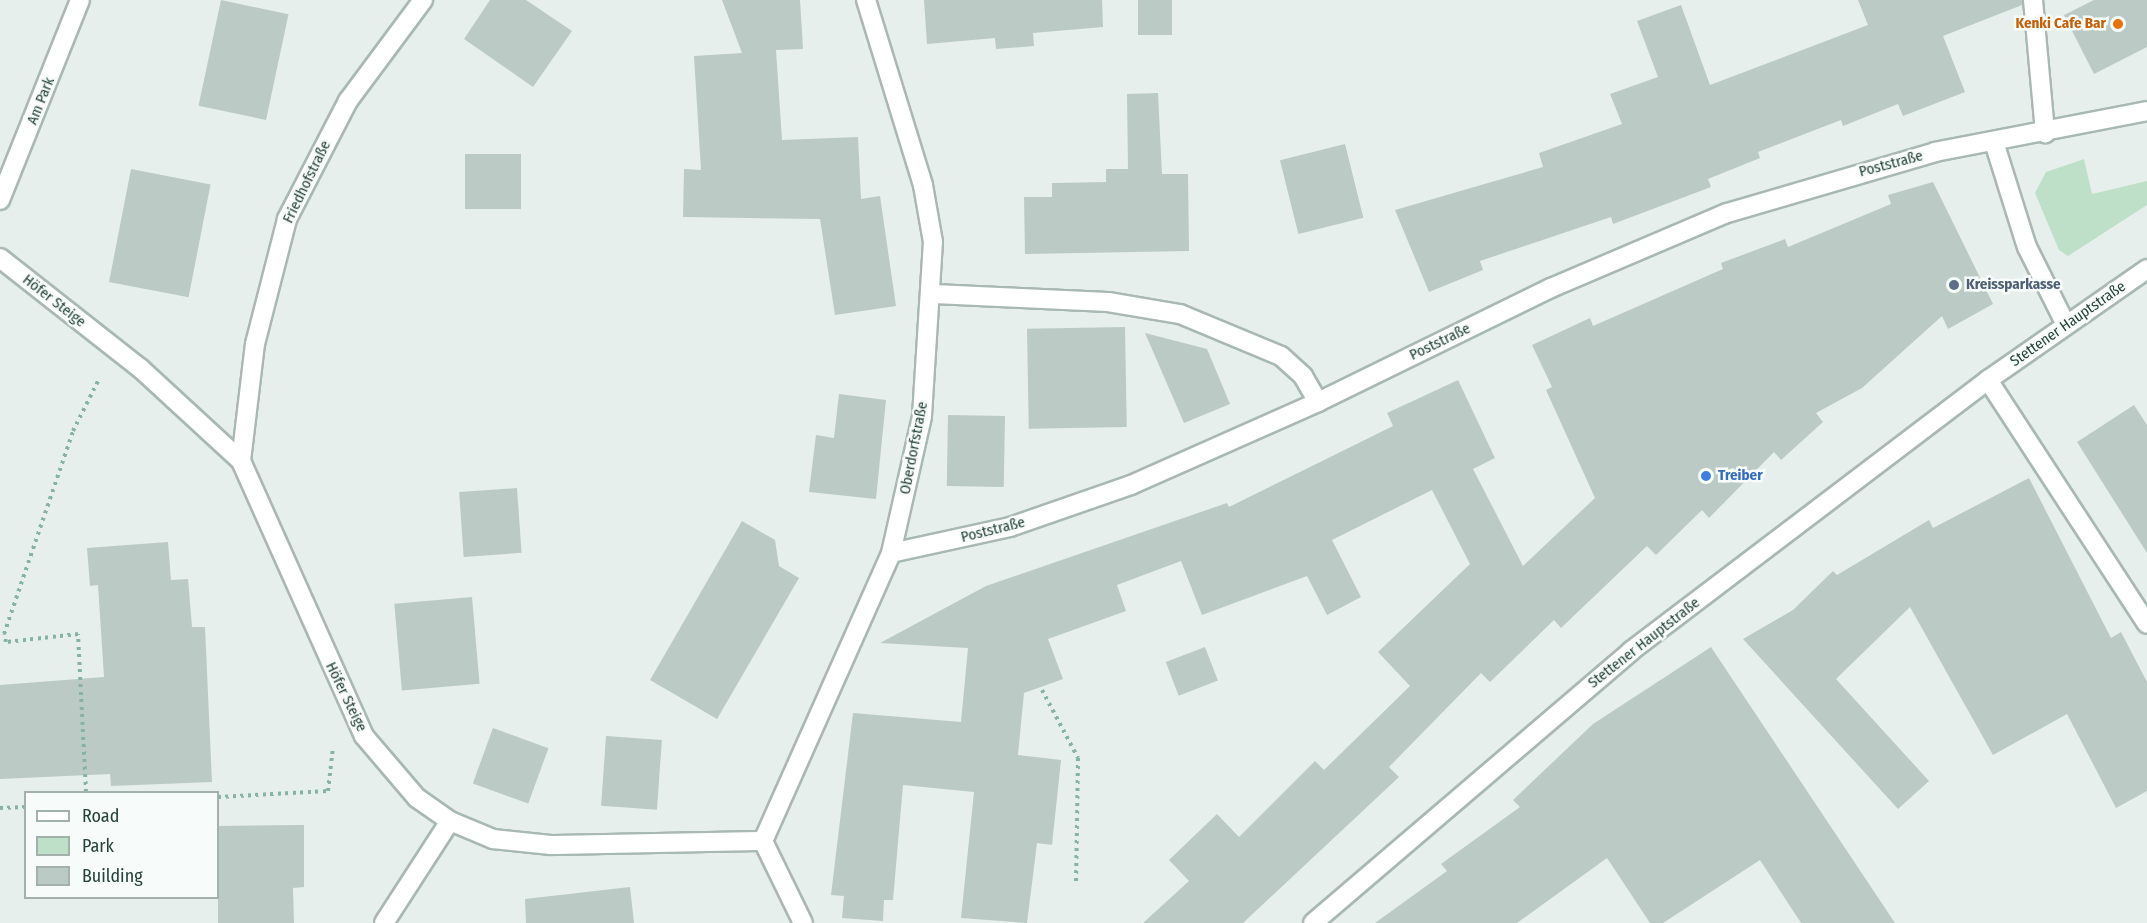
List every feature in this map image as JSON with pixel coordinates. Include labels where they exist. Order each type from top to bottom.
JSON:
[{"type":"street","name":"Am Park","points":[[0,200],[80,0]]},
{"type":"street","name":"Friedhofstraße","points":[[241,461],[255,344],[287,219],[348,101],[423,0]]},
{"type":"street","name":"Oberdorfstraße","points":[[763,841],[891,553],[922,417],[934,294],[923,185],[866,0]]},
{"type":"street","points":[[2033,0],[2045,133]]},
{"type":"street","name":"Poststraße","points":[[891,553],[1010,527],[1120,489],[1318,402],[1551,288],[1727,213],[1830,179],[2147,111]]},
{"type":"street","points":[[1994,142],[2027,247],[2066,325]]},
{"type":"street","name":"Höfer Steige","points":[[0,258],[115,348],[241,461],[364,736],[417,798],[450,821],[493,838],[551,845],[763,841]]},
{"type":"street","name":"Stettener Hauptstraße","points":[[1313,923],[1630,651],[1988,380],[2147,268]]},
{"type":"street","points":[[934,294],[1108,302],[1180,315],[1281,356],[1303,376],[1318,402]]},
{"type":"street","points":[[1988,380],[2147,624]]},
{"type":"street","points":[[384,923],[450,821]]},
{"type":"street","points":[[763,841],[803,923]]},
{"type":"path","points":[[86,791],[78,634],[6,642],[4,634],[73,431],[115,348]]},
{"type":"path","points":[[1042,690],[1078,758],[1076,884]]},
{"type":"path","points":[[219,797],[328,791]]},
{"type":"path","points":[[0,808],[24,807]]},
{"type":"green space","points":[[2084,159],[2092,194],[2147,181],[2147,205],[2068,256],[2059,250],[2035,193],[2046,172]]},
{"type":"building","points":[[221,0],[288,14],[266,120],[199,106]]},
{"type":"building","points":[[490,0],[526,0],[572,31],[533,87],[464,39]]},
{"type":"building","points":[[722,0],[800,0],[803,49],[776,50],[782,140],[858,137],[861,199],[880,196],[896,306],[835,315],[820,219],[683,217],[684,169],[701,170],[694,56],[742,53]]},
{"type":"building","points":[[924,0],[1102,0],[1103,27],[1033,33],[1034,46],[996,49],[995,38],[927,44]]},
{"type":"building","points":[[1138,0],[1172,0],[1172,35],[1138,35]]},
{"type":"building","points":[[1858,0],[2022,0],[2022,5],[1943,36],[1965,92],[1903,116],[1898,104],[1843,126],[1841,120],[1758,152],[1760,158],[1708,179],[1711,187],[1613,224],[1611,217],[1480,261],[1483,270],[1429,292],[1395,210],[1543,167],[1539,153],[1622,124],[1610,94],[1658,77],[1637,21],[1681,5],[1710,85],[1868,25]]},
{"type":"building","points":[[2094,0],[2147,0],[2147,47],[2094,74],[2064,15]]},
{"type":"building","points":[[1158,93],[1162,174],[1188,174],[1189,251],[1025,254],[1024,197],[1052,197],[1052,183],[1106,182],[1106,169],[1128,169],[1127,94]]},
{"type":"building","points":[[1345,144],[1363,218],[1298,234],[1280,160]]},
{"type":"building","points":[[465,154],[521,154],[521,209],[465,209]]},
{"type":"building","points":[[131,169],[211,184],[189,297],[109,282]]},
{"type":"building","points":[[1933,182],[1993,304],[1948,329],[1942,316],[1862,388],[1816,413],[1823,422],[1781,460],[1774,452],[1709,518],[1702,510],[1656,555],[1647,546],[1561,628],[1554,620],[1490,682],[1481,673],[1389,767],[1399,777],[1243,923],[1143,923],[1189,881],[1169,860],[1217,814],[1239,837],[1315,761],[1324,770],[1410,686],[1378,652],[1470,564],[1432,490],[1332,540],[1361,597],[1327,615],[1307,576],[1202,615],[1181,561],[1117,585],[1126,611],[1048,639],[1063,679],[1024,693],[1018,755],[1061,760],[1052,845],[1037,843],[1027,923],[961,918],[974,792],[903,785],[893,900],[884,900],[883,921],[842,918],[844,896],[831,895],[853,713],[961,722],[968,648],[880,643],[986,586],[1227,503],[1229,507],[1393,426],[1387,413],[1458,380],[1495,458],[1473,469],[1523,566],[1595,498],[1546,390],[1552,387],[1532,345],[1590,318],[1593,326],[1723,269],[1721,263],[1785,239],[1788,247],[1891,204],[1888,195]]},
{"type":"building","points":[[1125,327],[1127,427],[1029,429],[1027,329]]},
{"type":"building","points":[[1145,333],[1207,349],[1230,404],[1184,423]]},
{"type":"building","points":[[839,394],[886,400],[876,499],[809,492],[816,435],[834,438]]},
{"type":"building","points":[[2134,405],[2147,425],[2147,553],[2077,442]]},
{"type":"building","points":[[948,415],[1005,416],[1004,487],[947,486]]},
{"type":"building","points":[[2029,478],[2111,638],[2121,632],[2147,682],[2147,791],[2116,808],[2067,714],[1993,755],[1910,607],[1836,679],[1929,781],[1898,809],[1743,639],[1793,610],[1833,571],[1837,575],[1929,520],[1933,528]]},
{"type":"building","points":[[517,488],[522,553],[464,557],[459,492]]},
{"type":"building","points":[[742,521],[775,540],[779,566],[799,578],[717,719],[650,680]]},
{"type":"building","points":[[168,542],[171,580],[188,579],[192,627],[205,627],[212,782],[111,786],[110,774],[0,779],[0,685],[104,677],[98,585],[90,586],[87,548]]},
{"type":"building","points":[[472,597],[480,684],[402,690],[394,604]]},
{"type":"building","points":[[1205,647],[1218,681],[1179,696],[1166,662]]},
{"type":"building","points":[[1711,647],[1895,923],[1801,923],[1760,860],[1663,923],[1650,923],[1607,858],[1517,923],[1375,923],[1447,871],[1441,864],[1520,807],[1513,800],[1593,724]]},
{"type":"building","points":[[493,728],[548,748],[528,804],[473,783]]},
{"type":"building","points":[[606,736],[662,740],[657,810],[601,806]]},
{"type":"building","points":[[304,825],[304,887],[293,888],[294,923],[218,923],[219,826]]},
{"type":"building","points":[[630,887],[634,923],[526,923],[525,899]]},
{"type":"place","name":"Kenki Cafe Bar","points":[[2118,24]]},
{"type":"place","name":"Kreissparkasse","points":[[1954,285]]},
{"type":"place","name":"Treiber","points":[[1706,476]]}]
